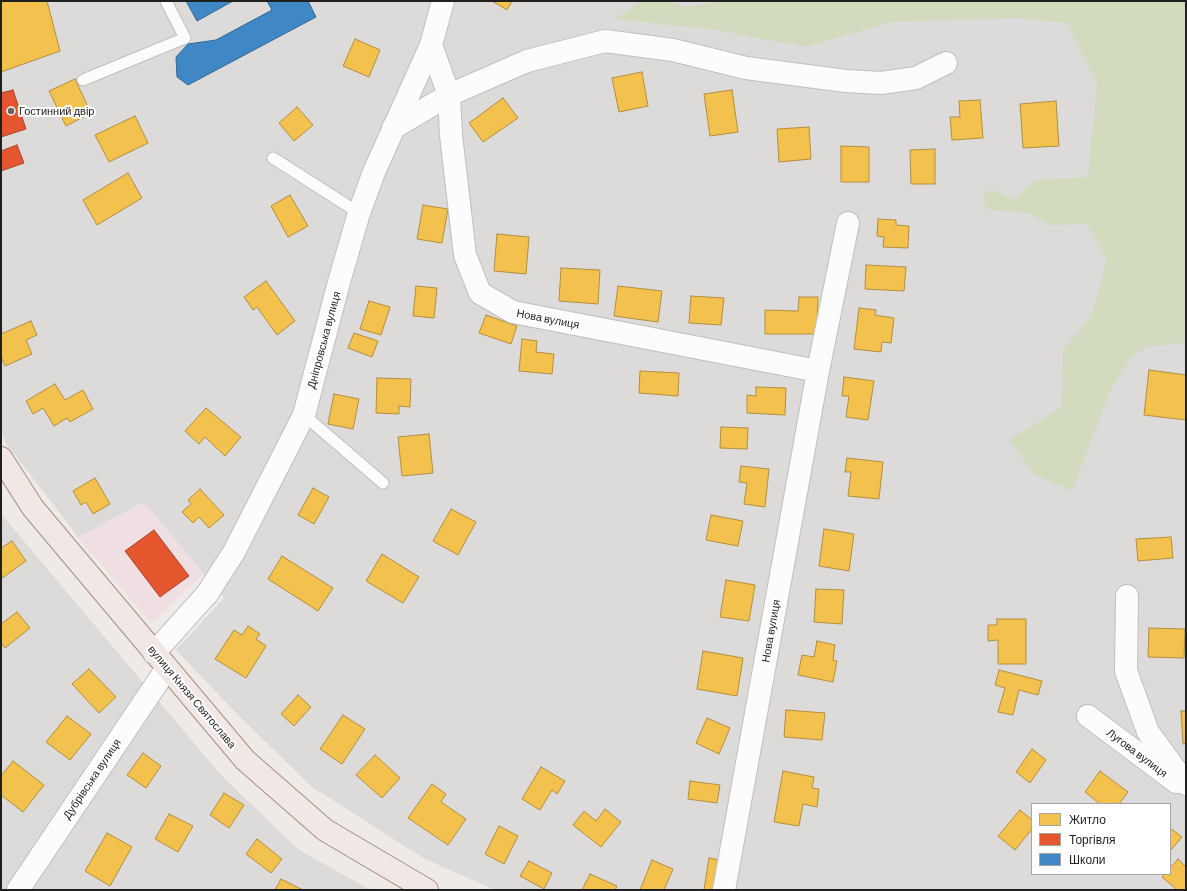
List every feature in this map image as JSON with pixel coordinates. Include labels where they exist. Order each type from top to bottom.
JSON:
[{"type":"main road","name":"вулиця Князя Святослава","points":[[1,458],[33,508],[245,760],[325,830],[427,890]]},
{"type":"street","name":"Дніпровська вулиця","points":[[160,660],[207,594],[234,552],[304,415],[359,213],[374,172],[431,45],[443,1]]},
{"type":"street","points":[[393,128],[449,95],[527,61],[605,42],[673,50],[746,68],[846,81],[882,83],[916,78],[946,63]]},
{"type":"street","name":"Нова вулиця","points":[[431,45],[449,95],[465,255],[480,293],[513,312],[818,371]]},
{"type":"street","name":"Нова вулиця","points":[[724,890],[818,371],[848,223]]},
{"type":"street","name":"Лугова вулиця","points":[[1127,596],[1126,671],[1148,732],[1186,784]]},
{"type":"street","name":"Дубрівська вулиця","points":[[18,890],[160,660]]},
{"type":"street","name":"Лугова вулиця","points":[[1088,716],[1186,790]]},
{"type":"lane","points":[[83,80],[185,38],[166,1]]},
{"type":"lane","points":[[273,158],[359,213]]},
{"type":"lane","points":[[304,415],[383,483]]},
{"type":"shaded area","points":[[1,1],[1117,1],[1186,321],[1186,890],[495,890],[425,859],[312,787],[237,714],[176,650],[224,598],[144,503],[78,537],[5,442],[1,430]]},
{"type":"shaded area","points":[[144,502],[204,574],[151,623],[78,537]]},
{"type":"shaded area","points":[[1,514],[221,775],[299,850],[371,890],[1,890]]},
{"type":"green space","points":[[639,1],[669,1],[685,7],[721,1],[1186,1],[1186,343],[1148,346],[1131,357],[1111,388],[1072,491],[1034,474],[1009,440],[1061,408],[1063,350],[1091,316],[1107,261],[1087,224],[1049,225],[1030,214],[987,209],[983,197],[991,189],[1014,200],[1036,180],[1088,177],[1097,83],[1067,23],[1020,18],[892,22],[805,47],[711,29],[616,19]]},
{"type":"building: Житло","points":[[1,1],[47,1],[60,51],[1,72]]},
{"type":"building: Житло","points":[[492,1],[512,1],[507,10]]},
{"type":"building: Житло","points":[[355,39],[380,50],[369,77],[343,66]]},
{"type":"building: Житло","points":[[642,72],[648,106],[619,112],[612,78]]},
{"type":"building: Житло","points":[[75,79],[91,113],[66,126],[49,91]]},
{"type":"building: Житло","points":[[732,90],[738,132],[710,136],[704,94]]},
{"type":"building: Житло","points":[[503,98],[518,118],[483,142],[469,123]]},
{"type":"building: Житло","points":[[980,100],[983,138],[952,140],[950,117],[960,117],[959,101]]},
{"type":"building: Житло","points":[[1056,101],[1059,146],[1023,148],[1020,104]]},
{"type":"building: Житло","points":[[297,107],[313,125],[294,141],[279,123]]},
{"type":"building: Житло","points":[[135,116],[148,143],[109,162],[95,135]]},
{"type":"building: Житло","points":[[809,127],[811,159],[779,162],[777,129]]},
{"type":"building: Житло","points":[[841,146],[869,147],[869,182],[841,182]]},
{"type":"building: Житло","points":[[935,149],[935,184],[911,184],[910,150]]},
{"type":"building: Житло","points":[[128,173],[142,198],[97,225],[83,200]]},
{"type":"building: Житло","points":[[290,195],[308,226],[288,237],[271,206]]},
{"type":"building: Житло","points":[[423,205],[448,209],[442,243],[417,239]]},
{"type":"building: Житло","points":[[878,219],[896,220],[896,225],[909,226],[908,248],[883,247],[884,237],[877,236]]},
{"type":"building: Житло","points":[[497,234],[529,237],[526,274],[494,271]]},
{"type":"building: Житло","points":[[866,265],[906,267],[904,291],[865,289]]},
{"type":"building: Житло","points":[[561,268],[600,270],[598,304],[559,301]]},
{"type":"building: Житло","points":[[266,281],[295,321],[277,335],[257,307],[253,310],[244,297]]},
{"type":"building: Житло","points":[[416,286],[437,288],[434,318],[413,316]]},
{"type":"building: Житло","points":[[618,286],[662,291],[658,322],[614,316]]},
{"type":"building: Житло","points":[[691,296],[724,298],[721,325],[689,323]]},
{"type":"building: Житло","points":[[799,297],[818,297],[817,334],[765,334],[765,310],[798,311]]},
{"type":"building: Житло","points":[[369,301],[390,307],[381,335],[360,329]]},
{"type":"building: Житло","points":[[859,308],[876,310],[875,315],[894,318],[891,343],[882,342],[881,352],[854,349]]},
{"type":"building: Житло","points":[[486,315],[517,326],[511,344],[479,333]]},
{"type":"building: Житло","points":[[31,321],[37,335],[26,340],[32,354],[5,366],[1,356],[1,334]]},
{"type":"building: Житло","points":[[354,333],[378,341],[372,357],[348,348]]},
{"type":"building: Житло","points":[[522,339],[537,341],[536,352],[554,354],[552,374],[519,371]]},
{"type":"building: Житло","points":[[1149,370],[1186,375],[1186,420],[1144,415]]},
{"type":"building: Житло","points":[[640,371],[679,373],[678,396],[639,393]]},
{"type":"building: Житло","points":[[844,377],[874,381],[868,420],[846,417],[849,396],[842,396]]},
{"type":"building: Житло","points":[[377,378],[411,379],[410,407],[399,406],[399,414],[376,413]]},
{"type":"building: Житло","points":[[55,384],[65,400],[83,390],[93,409],[70,422],[67,418],[54,426],[43,408],[33,414],[26,401]]},
{"type":"building: Житло","points":[[756,387],[786,388],[785,415],[747,413],[747,395],[756,396]]},
{"type":"building: Житло","points":[[334,394],[359,399],[353,429],[328,424]]},
{"type":"building: Житло","points":[[206,408],[241,437],[225,456],[205,437],[199,444],[185,431]]},
{"type":"building: Житло","points":[[721,427],[748,428],[747,449],[720,448]]},
{"type":"building: Житло","points":[[429,434],[433,473],[402,476],[398,437]]},
{"type":"building: Житло","points":[[847,458],[883,462],[879,499],[848,496],[851,472],[845,472]]},
{"type":"building: Житло","points":[[741,466],[769,469],[765,507],[744,504],[747,483],[739,482]]},
{"type":"building: Житло","points":[[95,478],[110,504],[93,514],[86,502],[81,505],[73,491]]},
{"type":"building: Житло","points":[[313,488],[329,497],[314,524],[298,515]]},
{"type":"building: Житло","points":[[200,489],[224,515],[209,528],[199,517],[193,523],[182,512],[191,504],[188,500]]},
{"type":"building: Житло","points":[[451,509],[476,522],[458,555],[433,541]]},
{"type":"building: Житло","points":[[711,515],[743,521],[738,546],[706,540]]},
{"type":"building: Житло","points":[[824,529],[854,534],[849,571],[819,566]]},
{"type":"building: Житло","points":[[1171,537],[1173,558],[1138,561],[1136,539]]},
{"type":"building: Житло","points":[[12,541],[26,561],[1,579],[1,548]]},
{"type":"building: Житло","points":[[382,554],[419,577],[403,603],[366,581]]},
{"type":"building: Житло","points":[[282,556],[333,588],[318,611],[268,579]]},
{"type":"building: Житло","points":[[726,580],[755,585],[749,621],[720,617]]},
{"type":"building: Житло","points":[[816,589],[844,590],[842,624],[814,622]]},
{"type":"building: Житло","points":[[17,612],[30,628],[5,648],[1,643],[1,624]]},
{"type":"building: Житло","points":[[997,619],[1026,619],[1026,664],[998,664],[998,640],[988,641],[988,625],[997,625]]},
{"type":"building: Житло","points":[[248,626],[260,634],[256,639],[266,646],[246,678],[215,659],[234,630],[242,635]]},
{"type":"building: Житло","points":[[1149,628],[1185,629],[1184,658],[1148,657]]},
{"type":"building: Житло","points":[[817,641],[835,645],[833,660],[837,661],[833,682],[798,675],[802,655],[814,657]]},
{"type":"building: Житло","points":[[703,651],[743,658],[737,696],[697,689]]},
{"type":"building: Житло","points":[[89,669],[116,697],[99,713],[72,684]]},
{"type":"building: Житло","points":[[999,670],[1042,681],[1038,695],[1019,690],[1013,715],[998,712],[1005,688],[995,685]]},
{"type":"building: Житло","points":[[298,695],[311,707],[294,726],[281,714]]},
{"type":"building: Житло","points":[[786,710],[825,713],[822,740],[784,737]]},
{"type":"building: Житло","points":[[1181,711],[1186,711],[1186,743],[1183,744]]},
{"type":"building: Житло","points":[[343,715],[365,729],[342,764],[320,749]]},
{"type":"building: Житло","points":[[67,716],[91,734],[70,760],[46,742]]},
{"type":"building: Житло","points":[[707,718],[730,728],[719,754],[696,743]]},
{"type":"building: Житло","points":[[1032,749],[1046,760],[1030,783],[1016,772]]},
{"type":"building: Житло","points":[[143,753],[161,766],[146,788],[127,775]]},
{"type":"building: Житло","points":[[375,755],[400,778],[382,798],[356,775]]},
{"type":"building: Житло","points":[[13,761],[44,785],[23,812],[1,795],[1,776]]},
{"type":"building: Житло","points":[[541,767],[565,781],[557,794],[552,790],[540,810],[522,799]]},
{"type":"building: Житло","points":[[783,771],[814,777],[812,788],[819,789],[817,807],[803,804],[799,826],[774,822]]},
{"type":"building: Житло","points":[[1100,771],[1128,792],[1120,803],[1099,803],[1085,792]]},
{"type":"building: Житло","points":[[690,781],[720,785],[717,803],[688,799]]},
{"type":"building: Житло","points":[[432,784],[446,794],[441,802],[466,819],[448,845],[408,818]]},
{"type":"building: Житло","points":[[224,793],[244,805],[229,828],[210,815]]},
{"type":"building: Житло","points":[[605,809],[621,822],[601,847],[573,825],[584,811],[596,821]]},
{"type":"building: Житло","points":[[1020,810],[1031,819],[1031,830],[1015,850],[998,836]]},
{"type":"building: Житло","points":[[169,814],[193,826],[178,852],[155,839]]},
{"type":"building: Житло","points":[[499,826],[518,836],[504,864],[485,854]]},
{"type":"building: Житло","points":[[1171,829],[1182,837],[1171,850]]},
{"type":"building: Житло","points":[[107,833],[132,847],[110,886],[85,871]]},
{"type":"building: Житло","points":[[257,839],[282,859],[271,873],[246,854]]},
{"type":"building: Житло","points":[[709,858],[725,861],[720,890],[704,890]]},
{"type":"building: Житло","points":[[1178,859],[1186,867],[1186,890],[1177,890],[1162,877],[1164,875],[1171,875],[1171,867]]},
{"type":"building: Житло","points":[[652,860],[673,869],[664,890],[640,890]]},
{"type":"building: Житло","points":[[529,861],[552,873],[544,889],[520,876]]},
{"type":"building: Житло","points":[[590,874],[617,886],[615,890],[582,890]]},
{"type":"building: Житло","points":[[281,879],[303,890],[275,890]]},
{"type":"building: Торгівля","name":"Гостинний двір","points":[[13,90],[26,129],[1,137],[1,93]]},
{"type":"building: Торгівля","points":[[17,145],[24,163],[1,171],[1,151]]},
{"type":"building: Торгівля","points":[[154,530],[189,576],[160,597],[125,551]]},
{"type":"building: Школи","points":[[186,1],[233,1],[197,21]]},
{"type":"building: Школи","points":[[267,1],[308,1],[316,17],[188,85],[177,77],[176,57],[188,44],[216,40],[272,10]]},
{"type":"place","name":"Гостинний двір","points":[[11,111]]}]
